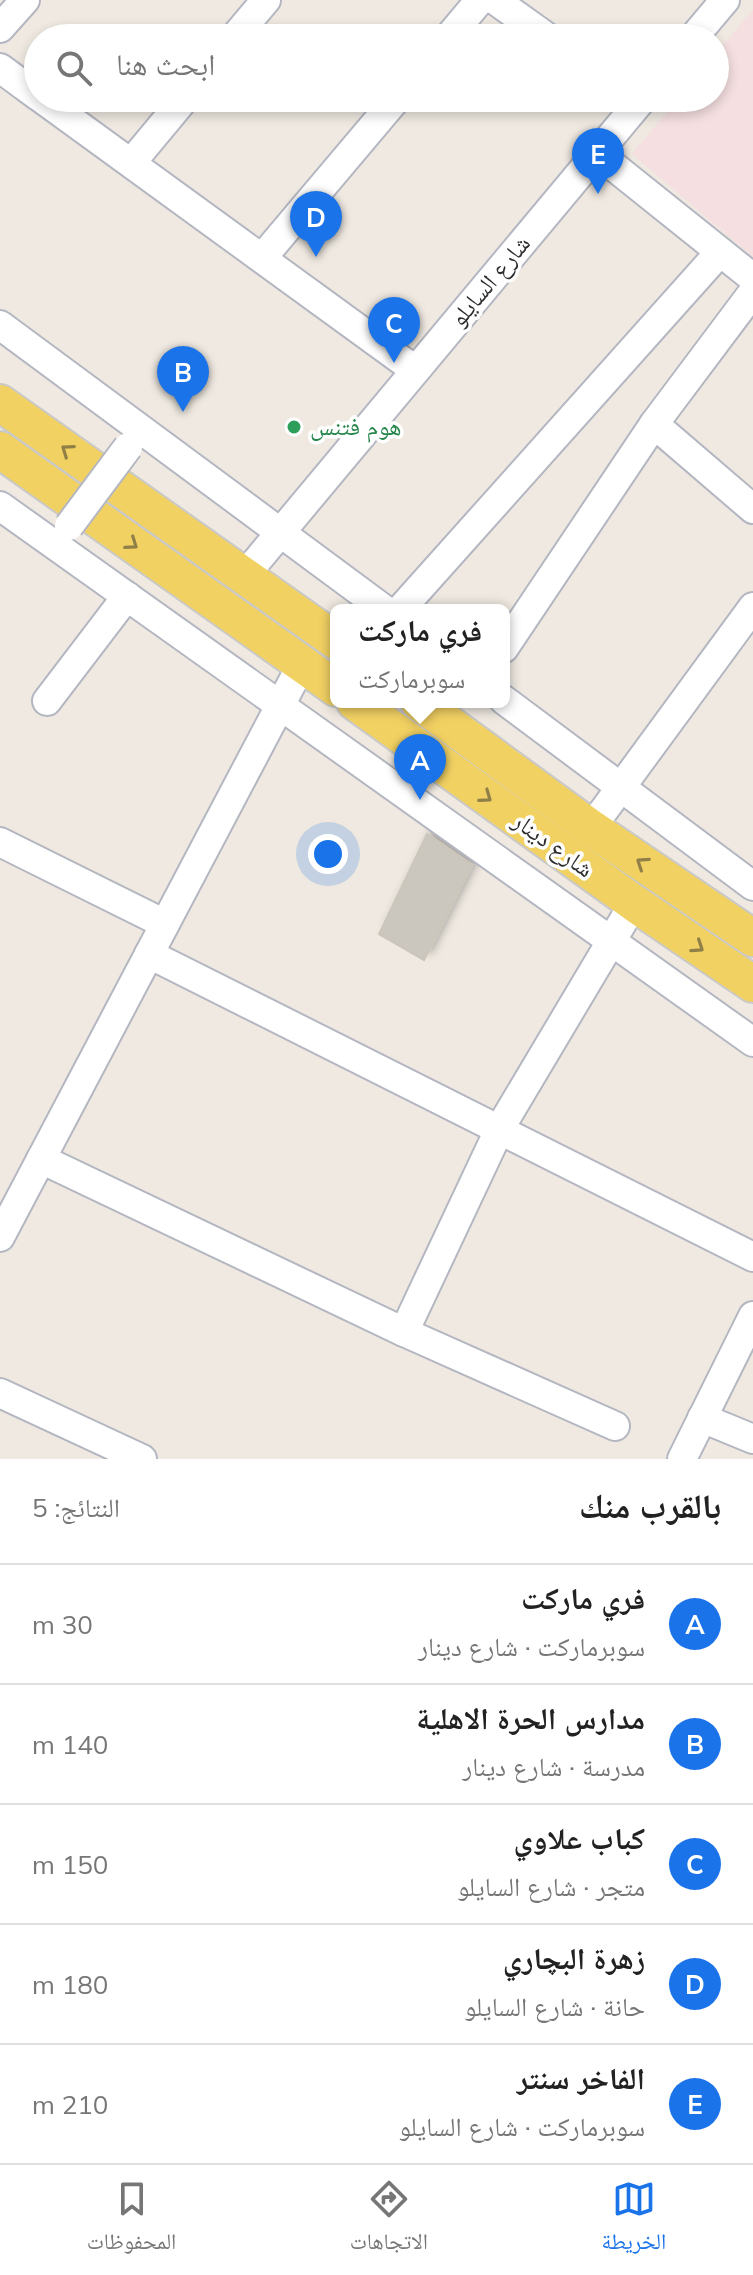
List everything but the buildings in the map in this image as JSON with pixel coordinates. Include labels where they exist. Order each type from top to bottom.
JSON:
[{"type":"main road","points":[[0,403],[330,637]]},
{"type":"main road","points":[[0,450],[330,684]]},
{"type":"main road","name":"شارع دينار","points":[[363,708],[634,903],[753,984]]},
{"type":"main road","name":"شارع دينار","points":[[427,708],[591,828],[753,938]]},
{"type":"street","points":[[0,28],[25,0]]},
{"type":"street","points":[[246,24],[266,0]]},
{"type":"street","points":[[460,24],[480,0]]},
{"type":"street","points":[[495,0],[528,24]]},
{"type":"street","points":[[705,24],[725,0]]},
{"type":"street","points":[[0,68],[24,85]]},
{"type":"street","points":[[61,112],[415,370]]},
{"type":"street","points":[[131,163],[173,112]]},
{"type":"street","points":[[262,258],[385,112]]},
{"type":"street","name":"شارع السايلو","points":[[245,575],[629,112]]},
{"type":"street","points":[[597,153],[753,278]]},
{"type":"street","points":[[405,604],[720,252]]},
{"type":"street","points":[[510,639],[654,424],[753,292]]},
{"type":"street","points":[[0,325],[377,604]]},
{"type":"street","points":[[654,424],[753,509]]},
{"type":"street","points":[[69,526],[128,447]]},
{"type":"street","points":[[0,506],[753,1042]]},
{"type":"street","points":[[47,701],[127,596]]},
{"type":"street","points":[[591,828],[753,607]]},
{"type":"street","points":[[0,1237],[302,664]]},
{"type":"street","points":[[510,705],[753,886]]},
{"type":"street","points":[[0,842],[165,924]]},
{"type":"street","points":[[404,1332],[500,1128],[634,903]]},
{"type":"street","points":[[149,954],[753,1257]]},
{"type":"street","points":[[41,1159],[404,1332],[615,1426]]},
{"type":"street","points":[[682,1459],[753,1316]]},
{"type":"street","points":[[0,1393],[142,1459]]},
{"type":"street","points":[[702,1418],[753,1439]]},
{"type":"shaded area","points":[[753,10],[753,257],[632,154],[667,112],[729,112],[729,38]]},
{"type":"place","name":"الفاخر سنتر","points":[[598,194]]},
{"type":"place","name":"زهرة البچاري","points":[[316,257]]},
{"type":"place","name":"كباب علاوي","points":[[394,363]]},
{"type":"place","name":"مدارس الحرة الاهلية","points":[[183,412]]},
{"type":"place","name":"هوم فتنس","points":[[294,427]]},
{"type":"place","name":"فري ماركت","points":[[420,800]]}]
